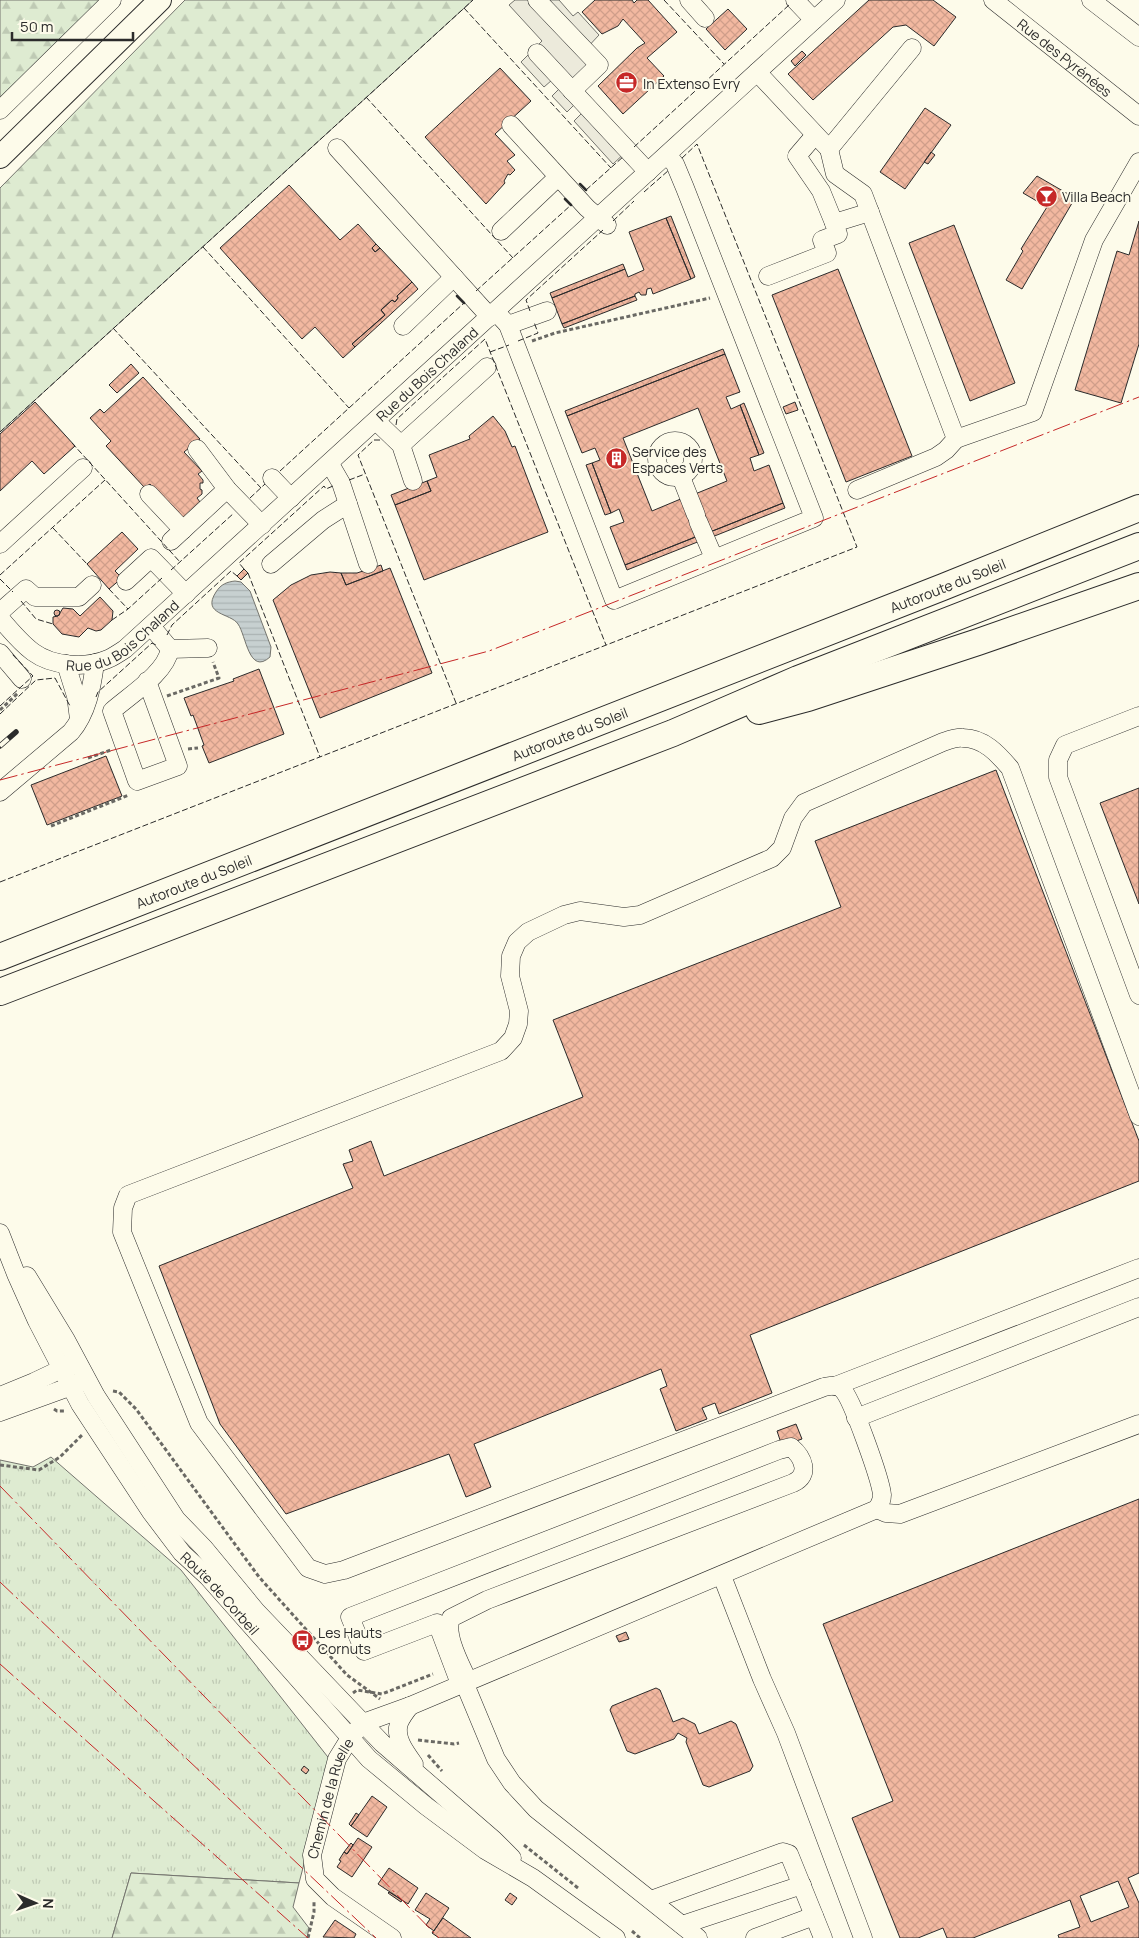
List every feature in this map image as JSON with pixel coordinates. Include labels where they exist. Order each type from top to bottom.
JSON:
[{"type":"highway","name":"Autoroute du Soleil","points":[[0,957],[943,587],[1139,508]]},
{"type":"highway","points":[[0,992],[673,733],[798,679],[1139,546]]},
{"type":"highway","points":[[673,733],[808,698],[1139,586]]},
{"type":"main road","points":[[0,157],[160,0]]},
{"type":"street","points":[[0,110],[112,0]]},
{"type":"street","points":[[537,0],[599,65],[572,91]]},
{"type":"street","points":[[689,0],[705,18]]},
{"type":"street","points":[[794,0],[814,20]]},
{"type":"street","name":"Rue du Bois Chaland","points":[[0,618],[18,639],[34,653],[50,661],[66,664],[95,663],[107,660],[124,650],[493,314],[635,192],[648,172],[836,0]]},
{"type":"street","points":[[1091,0],[1139,37]]},
{"type":"street","name":"Rue des Pyrénées","points":[[1004,3],[1139,116]]},
{"type":"street","points":[[828,149],[912,48]]},
{"type":"street","points":[[537,53],[648,172]]},
{"type":"street","points":[[757,72],[828,149],[835,174],[863,194],[956,439]]},
{"type":"street","points":[[511,125],[587,208],[603,221]]},
{"type":"street","points":[[768,276],[827,253],[822,240],[838,234],[821,191],[797,156],[815,135]]},
{"type":"street","points":[[336,148],[454,278],[493,314],[508,325],[614,600],[814,518],[675,164],[667,155]]},
{"type":"street","points":[[857,490],[936,457],[956,439],[1033,412],[1094,240],[1139,162]]},
{"type":"street","points":[[501,231],[558,177]]},
{"type":"street","points":[[834,223],[870,212]]},
{"type":"street","points":[[403,326],[454,278]]},
{"type":"street","points":[[508,325],[547,311]]},
{"type":"street","points":[[400,445],[487,367]]},
{"type":"street","points":[[376,421],[400,445],[413,481]]},
{"type":"street","points":[[197,449],[227,489],[262,525]]},
{"type":"street","points":[[330,464],[342,483],[368,564]]},
{"type":"street","points":[[0,544],[83,468]]},
{"type":"street","points":[[682,476],[714,558]]},
{"type":"street","points":[[272,478],[291,498]]},
{"type":"street","points":[[149,494],[177,536],[227,489]]},
{"type":"street","points":[[272,564],[323,520],[348,504]]},
{"type":"street","points":[[126,581],[151,558],[186,594]]},
{"type":"street","points":[[0,612],[26,589],[35,597],[79,598],[92,586]]},
{"type":"street","points":[[151,626],[170,649]]},
{"type":"street","points":[[18,639],[0,652],[22,679]]},
{"type":"street","points":[[170,649],[208,648]]},
{"type":"street","points":[[147,681],[178,766],[137,781],[112,711],[161,668],[168,658],[170,649]]},
{"type":"street","points":[[0,792],[71,732],[79,723],[94,679],[95,663]]},
{"type":"street","points":[[66,664],[76,696],[79,723]]},
{"type":"street","points":[[1139,716],[1065,745],[1058,760],[1058,777],[1139,995]]},
{"type":"street","points":[[1139,1116],[1010,768],[995,751],[981,742],[964,738],[943,742],[804,803],[793,818],[782,848],[772,858],[640,915],[624,917],[580,911],[564,915],[528,932],[517,942],[511,956],[510,976],[519,1011],[518,1024],[513,1038],[501,1051],[128,1195],[122,1208],[122,1232],[199,1423],[308,1568],[325,1574],[344,1570],[762,1411],[802,1394],[835,1386],[1139,1268]]},
{"type":"street","name":"Route de Corbeil","points":[[0,1232],[79,1383],[96,1396],[176,1520],[204,1548],[256,1611],[382,1743],[440,1782],[494,1840],[533,1878]]},
{"type":"street","points":[[856,1418],[1139,1307]]},
{"type":"street","points":[[0,1396],[69,1365]]},
{"type":"street","points":[[0,1412],[79,1383]]},
{"type":"street","name":"Route de Corbeil","points":[[79,1383],[80,1404],[151,1512],[182,1553],[208,1577],[369,1759],[426,1806],[485,1850],[623,1934]]},
{"type":"street","points":[[363,1723],[410,1706],[877,1509],[882,1501],[882,1493],[856,1418],[842,1389],[835,1386]]},
{"type":"street","points":[[877,1509],[886,1513],[900,1514],[1139,1424]]},
{"type":"street","points":[[464,1683],[450,1635],[448,1624],[451,1618],[487,1600],[794,1484],[801,1480],[803,1474],[803,1464],[798,1453],[791,1447],[779,1450],[350,1617],[364,1650],[436,1623],[496,1759],[512,1783],[536,1809],[698,1938]]},
{"type":"street","points":[[722,1576],[786,1733],[863,1938]]},
{"type":"street","points":[[410,1706],[399,1722],[399,1738],[407,1755],[440,1782]]},
{"type":"street","name":"Chemin de la Ruelle","points":[[315,1879],[312,1855],[337,1759],[350,1738],[363,1723]]},
{"type":"street","points":[[651,1900],[783,1852],[789,1854],[823,1938]]},
{"type":"street","points":[[315,1879],[333,1897],[392,1938]]},
{"type":"street","points":[[682,1925],[802,1885]]},
{"type":"street","points":[[755,1938],[814,1916]]},
{"type":"path","points":[[516,347],[555,333],[708,299],[725,293]]},
{"type":"path","points":[[88,758],[114,749]]},
{"type":"path","points":[[51,826],[131,795],[128,787]]},
{"type":"path","points":[[96,1396],[107,1391],[119,1392],[136,1409],[259,1577],[347,1675],[380,1699]]},
{"type":"path","points":[[0,1465],[40,1470],[60,1457],[84,1434]]},
{"type":"path","points":[[351,1694],[357,1690],[382,1694],[433,1674]]},
{"type":"path","points":[[369,1691],[373,1702]]},
{"type":"path","points":[[422,1747],[416,1740],[459,1743]]},
{"type":"path","points":[[428,1754],[440,1782]]},
{"type":"path","points":[[522,1843],[584,1893]]},
{"type":"path","points":[[308,1938],[314,1912],[315,1879]]},
{"type":"path","points":[[623,1934],[640,1938]]},
{"type":"green space","points":[[0,0],[106,0],[0,103]]},
{"type":"green space","points":[[185,0],[473,0],[0,432],[0,188]]},
{"type":"green space","points":[[51,1457],[181,1570],[331,1761],[299,1883],[131,1873],[112,1938],[0,1938],[0,1460],[33,1467]]},
{"type":"green space","points":[[131,1873],[299,1883],[293,1907],[309,1928],[307,1938],[112,1938]]},
{"type":"shaded area","points":[[515,0],[559,0],[573,16],[578,12],[599,35],[585,50],[599,65],[572,91],[628,150],[613,164],[574,121],[583,112],[575,104],[567,112],[552,96],[560,88],[552,80],[544,87],[521,62],[542,41],[509,5]]},
{"type":"shaded area","points":[[235,581],[241,582],[250,591],[271,647],[270,657],[263,661],[257,661],[253,658],[238,624],[219,612],[212,605],[212,600],[220,587]]},
{"type":"building","points":[[595,0],[632,0],[634,3],[637,0],[648,0],[677,32],[647,58],[664,76],[623,114],[598,86],[637,48],[645,43],[623,19],[618,26],[602,34],[582,12]]},
{"type":"building","points":[[869,0],[933,0],[956,17],[934,46],[906,25],[893,27],[813,100],[788,74]]},
{"type":"building","points":[[728,9],[747,29],[725,50],[706,29]]},
{"type":"building","points":[[802,51],[806,55],[795,66],[791,61]]},
{"type":"building","points":[[500,68],[531,101],[495,134],[515,155],[507,161],[515,170],[510,175],[508,174],[504,181],[505,183],[486,204],[425,137]]},
{"type":"building","points":[[925,108],[951,125],[905,189],[880,172]]},
{"type":"building","points":[[931,152],[935,155],[928,164],[924,162]]},
{"type":"building","points":[[1037,176],[1075,198],[1022,289],[1006,280],[1023,251],[1021,249],[1047,207],[1023,193]]},
{"type":"building","points":[[289,185],[340,240],[358,224],[376,244],[372,248],[375,252],[380,248],[412,282],[397,296],[398,298],[395,302],[392,300],[381,310],[385,315],[352,344],[355,347],[343,358],[315,327],[302,339],[220,248]]},
{"type":"building","points":[[671,216],[695,277],[691,279],[666,218]]},
{"type":"building","points":[[666,218],[691,279],[653,294],[651,288],[647,289],[646,295],[641,295],[639,292],[635,296],[562,324],[552,298],[625,269],[628,277],[644,270],[629,232]]},
{"type":"building","points":[[1139,221],[1139,344],[1121,403],[1075,390],[1117,251],[1129,255]]},
{"type":"building","points":[[954,225],[1015,383],[970,401],[909,243]]},
{"type":"building","points":[[376,244],[380,248],[375,252],[372,248]]},
{"type":"building","points":[[623,264],[625,269],[552,298],[550,293]]},
{"type":"building","points":[[838,269],[912,456],[846,482],[772,295]]},
{"type":"building","points":[[412,282],[418,289],[355,347],[352,344],[385,315],[381,310],[392,300],[395,302],[398,298],[397,296]]},
{"type":"building","points":[[635,296],[637,300],[564,328],[562,324]]},
{"type":"building","points":[[723,349],[725,354],[567,416],[565,411]]},
{"type":"building","name":"Service des Espaces Verts","points":[[725,354],[740,392],[726,397],[731,409],[740,405],[759,455],[750,458],[754,471],[769,465],[783,503],[710,532],[695,494],[727,481],[698,408],[623,438],[652,511],[683,498],[698,536],[625,565],[610,527],[624,522],[619,509],[611,513],[592,463],[600,460],[595,448],[582,453],[567,416]]},
{"type":"building","points":[[131,364],[139,373],[117,393],[109,385]]},
{"type":"building","points":[[143,377],[200,439],[184,452],[202,471],[198,474],[203,480],[203,483],[200,483],[202,494],[197,498],[200,502],[182,519],[150,484],[145,488],[106,446],[111,441],[90,418],[100,409],[104,413]]},
{"type":"building","points":[[35,402],[75,446],[44,474],[32,461],[0,491],[0,434]]},
{"type":"building","points":[[795,402],[798,410],[786,414],[783,407]]},
{"type":"building","points":[[744,403],[764,453],[759,455],[740,405]]},
{"type":"building","points":[[493,416],[505,431],[512,447],[515,446],[548,532],[424,580],[395,505],[431,491],[427,481],[437,477],[429,455],[470,439],[469,436]]},
{"type":"building","points":[[592,463],[611,513],[605,515],[586,465]]},
{"type":"building","points":[[427,481],[431,491],[395,505],[391,495]]},
{"type":"building","points":[[783,503],[785,508],[712,537],[710,532]]},
{"type":"building","points":[[122,532],[138,549],[115,571],[122,578],[109,589],[87,564]]},
{"type":"building","points":[[698,536],[700,541],[627,570],[625,565]]},
{"type":"building","points":[[381,565],[383,571],[346,585],[341,573],[357,573]]},
{"type":"building","points":[[390,568],[432,673],[320,718],[273,600],[291,585],[311,575],[330,572],[341,573],[346,585]]},
{"type":"building","points":[[244,569],[248,573],[241,580],[237,576]]},
{"type":"building","points":[[100,597],[113,611],[112,620],[101,630],[96,631],[88,628],[79,637],[62,634],[53,624],[53,617],[58,616],[63,608],[73,609],[80,616]]},
{"type":"building","points":[[57,610],[60,613],[57,616],[54,613]]},
{"type":"building","points":[[259,669],[284,734],[209,763],[193,715],[191,716],[184,698],[234,681],[233,679]]},
{"type":"building","points":[[106,756],[122,796],[47,825],[31,785]]},
{"type":"building","points":[[996,770],[1139,1141],[1139,1181],[750,1335],[772,1393],[719,1414],[715,1403],[702,1408],[707,1419],[676,1431],[660,1389],[667,1386],[661,1369],[474,1444],[491,1487],[466,1497],[449,1454],[286,1514],[220,1424],[159,1266],[353,1188],[343,1164],[353,1161],[349,1150],[371,1141],[384,1176],[583,1097],[553,1020],[841,907],[815,841]]},
{"type":"building","points":[[1139,788],[1139,904],[1100,803]]},
{"type":"building","points":[[796,1424],[802,1439],[782,1446],[777,1431]]},
{"type":"building","points":[[1139,1499],[1139,1873],[1128,1878],[1139,1903],[1139,1938],[1059,1938],[1058,1935],[1080,1927],[1070,1900],[973,1938],[947,1938],[943,1928],[918,1938],[900,1938],[852,1818],[893,1801],[823,1624]],"holes":[[[1118,1881],[1129,1907],[1091,1922],[1080,1896]]]},
{"type":"building","points":[[626,1632],[629,1639],[619,1642],[616,1636]]},
{"type":"building","points":[[656,1688],[660,1690],[673,1722],[683,1718],[695,1724],[699,1734],[731,1721],[736,1724],[753,1766],[750,1771],[709,1787],[703,1785],[686,1742],[687,1738],[678,1733],[674,1739],[635,1754],[627,1751],[610,1710],[612,1706]]},
{"type":"building","points":[[304,1766],[309,1770],[306,1774],[301,1770]]},
{"type":"building","points":[[372,1796],[387,1807],[367,1837],[351,1826]]},
{"type":"building","points":[[356,1813],[359,1815],[351,1826],[349,1824]]},
{"type":"building","points":[[358,1838],[372,1847],[352,1877],[337,1867],[344,1852],[347,1854]]},
{"type":"building","points":[[351,1843],[353,1845],[347,1854],[344,1852]]},
{"type":"building","points":[[389,1868],[418,1888],[408,1904],[378,1884]]},
{"type":"building","points":[[388,1893],[402,1900],[401,1902]]},
{"type":"building","points":[[426,1893],[449,1908],[434,1931],[426,1925],[430,1919],[415,1910]]},
{"type":"building","points":[[510,1893],[517,1898],[512,1905],[505,1900]]},
{"type":"building","points":[[443,1918],[471,1938],[439,1938],[432,1933]]},
{"type":"building","points":[[335,1920],[356,1934],[354,1938],[323,1937]]},
{"type":"railway","points":[[0,746],[16,732]]},
{"type":"fence","points":[[0,432],[473,0]]},
{"type":"fence","points":[[664,0],[724,64]]},
{"type":"fence","points":[[634,147],[789,5]]},
{"type":"fence","points":[[464,8],[611,168]]},
{"type":"fence","points":[[366,97],[513,258]]},
{"type":"fence","points":[[0,882],[857,547],[697,144],[681,159]]},
{"type":"fence","points":[[586,190],[624,156]]},
{"type":"fence","points":[[644,192],[669,170]]},
{"type":"fence","points":[[613,221],[634,201]]},
{"type":"fence","points":[[476,291],[571,205]]},
{"type":"fence","points":[[530,311],[526,300],[603,230]]},
{"type":"fence","points":[[203,247],[349,408]]},
{"type":"fence","points":[[280,471],[464,303]]},
{"type":"fence","points":[[518,341],[538,333],[534,322]]},
{"type":"fence","points":[[113,328],[261,488]]},
{"type":"fence","points":[[396,425],[397,419],[485,339],[606,645]]},
{"type":"fence","points":[[490,352],[509,345]]},
{"type":"fence","points":[[380,440],[374,440],[358,455],[456,703]]},
{"type":"fence","points":[[72,443],[180,562]]},
{"type":"fence","points":[[349,480],[365,474]]},
{"type":"fence","points":[[0,575],[105,480]]},
{"type":"fence","points":[[250,498],[265,484]]},
{"type":"fence","points":[[244,569],[239,563],[324,486],[326,489],[333,486]]},
{"type":"fence","points":[[171,570],[234,513]]},
{"type":"fence","points":[[53,528],[87,564]]},
{"type":"fence","points":[[167,635],[172,625],[231,571],[237,576]]},
{"type":"fence","points":[[248,573],[320,757]]},
{"type":"fence","points":[[112,620],[128,609],[162,578]]},
{"type":"fence","points":[[0,579],[13,592]]},
{"type":"fence","points":[[109,589],[128,609]]},
{"type":"fence","points":[[21,601],[36,619],[53,624]]},
{"type":"fence","points":[[96,697],[98,692],[152,643],[156,645]]},
{"type":"fence","points":[[0,706],[33,676],[12,654]]},
{"type":"fence","points":[[0,714],[36,680],[55,678],[70,706]]},
{"type":"wall","points":[[580,184],[586,190]]},
{"type":"wall","points":[[565,199],[571,205]]},
{"type":"wall","points":[[457,296],[464,303]]},
{"type":"power","points":[[0,780],[489,651],[1139,397]]},
{"type":"power","points":[[0,1486],[439,1938]]},
{"type":"power","points":[[0,1582],[376,1938]]},
{"type":"power","points":[[0,1664],[308,1938]]},
{"type":"place","name":"In Extenso Evry","points":[[627,83]]},
{"type":"place","name":"Villa Beach","points":[[1046,196]]},
{"type":"place","name":"Service des Espaces Verts","points":[[616,459]]},
{"type":"place","name":"Les Hauts Cornuts","points":[[302,1640]]}]
